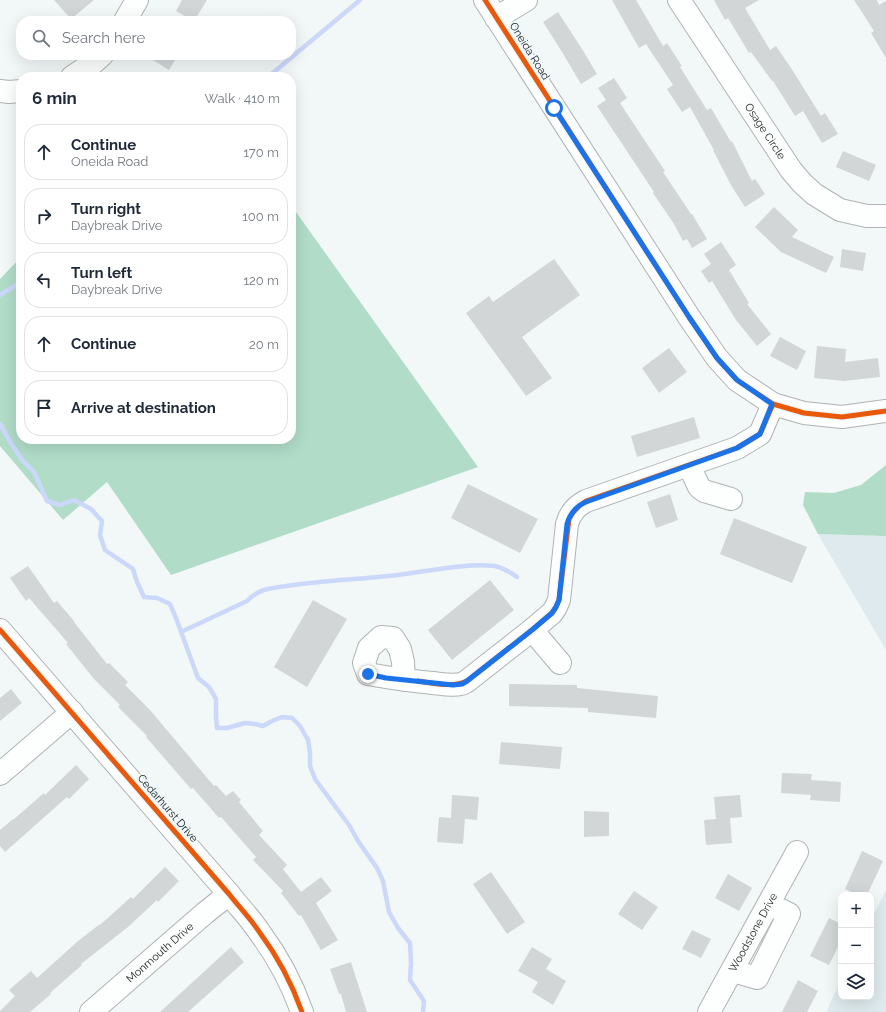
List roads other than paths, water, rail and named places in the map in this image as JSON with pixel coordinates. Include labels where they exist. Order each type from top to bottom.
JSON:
[{"type":"street","points":[[129,16],[137,0]]},
{"type":"street","points":[[491,9],[526,0]]},
{"type":"street","name":"Osage Circle","points":[[679,0],[791,170],[802,183],[814,194],[840,210],[867,216],[886,216]]},
{"type":"street","name":"Oneida Road","points":[[491,9],[684,310],[717,358],[737,380],[772,404],[804,413],[842,417],[886,411]]},
{"type":"street","points":[[80,72],[96,60]]},
{"type":"street","points":[[0,91],[16,91]]},
{"type":"street","points":[[411,680],[453,685],[462,684],[552,613],[559,600],[567,524],[574,510],[581,504],[737,448],[760,434],[772,404]]},
{"type":"street","points":[[689,465],[699,487],[704,491],[731,499]]},
{"type":"street","name":"Cedarhurst Drive","points":[[0,630],[229,894],[260,932],[281,964],[294,990],[302,1012]]},
{"type":"street","points":[[532,630],[560,663]]},
{"type":"street","points":[[0,774],[72,712]]},
{"type":"street","name":"Woodstone Drive","points":[[709,1012],[733,971],[797,852]]},
{"type":"street","name":"Monmouth Drive","points":[[91,1012],[199,918],[229,894]]},
{"type":"waterway","points":[[296,54],[360,0]]},
{"type":"waterway","points":[[274,72],[288,60]]},
{"type":"waterway","points":[[0,295],[16,285]]},
{"type":"waterway","points":[[0,424],[22,460],[34,472],[47,501],[60,505],[74,500],[91,509],[102,521],[100,535],[105,550],[133,569],[144,597],[157,598],[170,604],[198,678],[209,687],[216,699],[217,728],[227,728],[245,723],[263,726],[282,717],[292,718],[300,726],[308,740],[310,766],[315,779],[349,825],[377,868],[383,881],[389,912],[398,928],[410,943],[410,980],[424,1001],[423,1012]]},
{"type":"waterway","points":[[181,632],[247,601],[259,592],[283,586],[362,579],[483,565],[495,566],[507,570],[517,577]]}]
